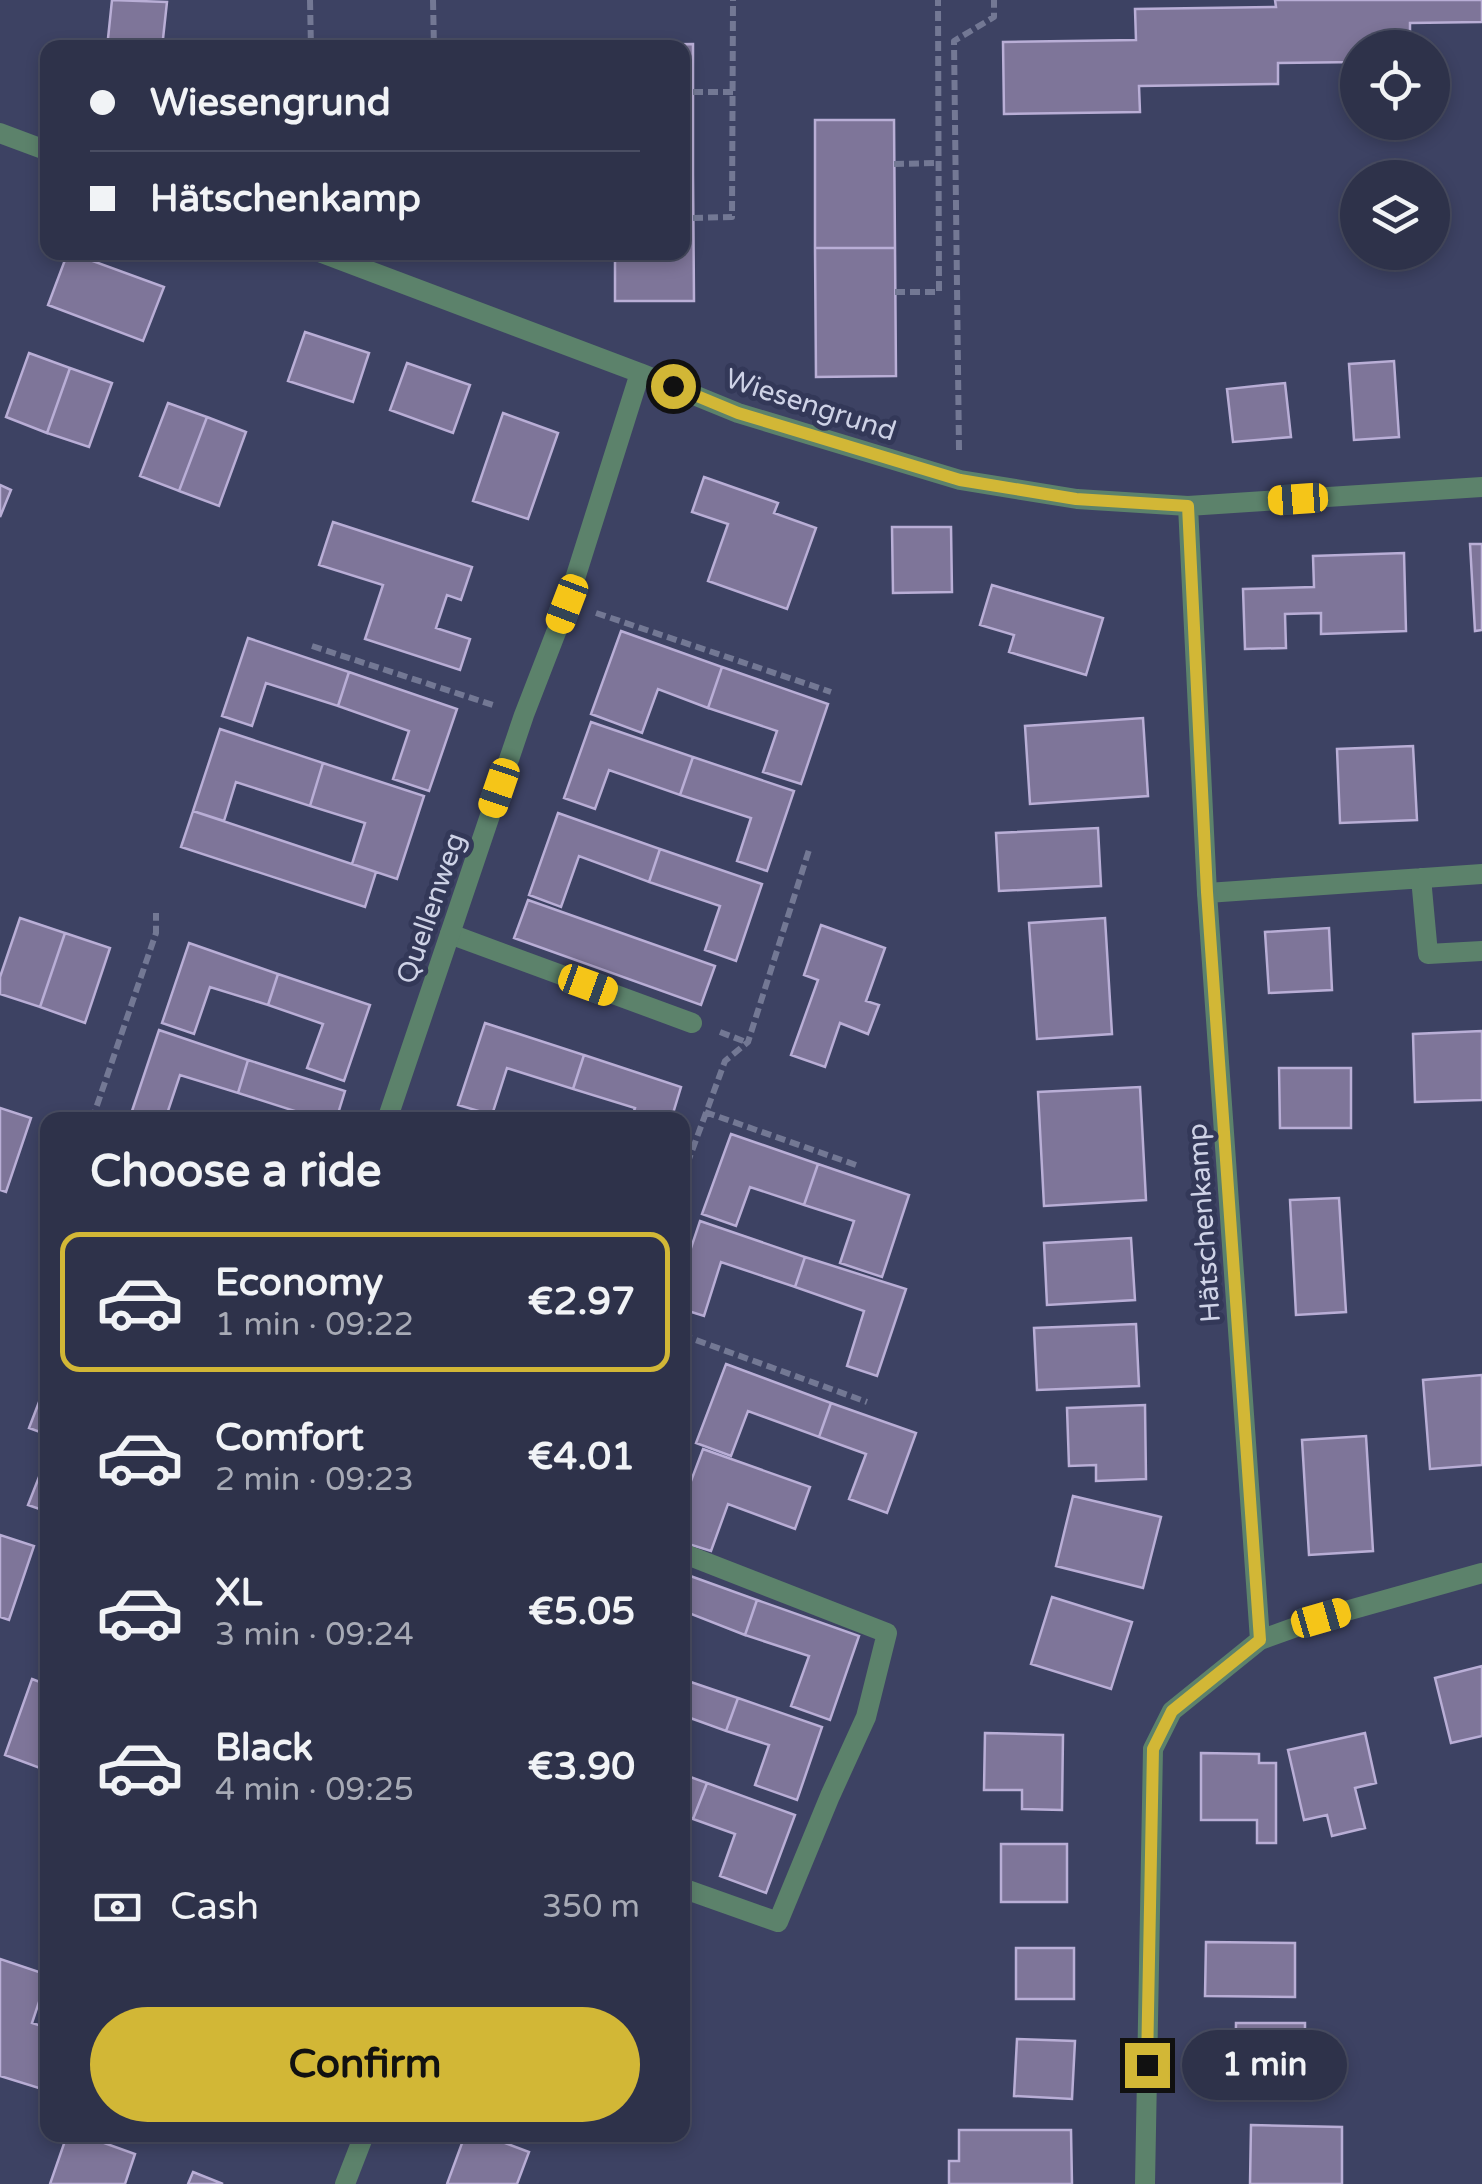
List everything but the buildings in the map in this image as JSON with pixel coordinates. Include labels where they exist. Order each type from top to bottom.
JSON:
[{"type":"street","points":[[0,133],[40,148]]},
{"type":"street","name":"Wiesengrund","points":[[340,260],[738,413],[960,480],[1076,499],[1188,506]]},
{"type":"street","name":"Quellenweg","points":[[390,1112],[524,715],[567,604],[640,373]]},
{"type":"street","points":[[1188,506],[1482,487]]},
{"type":"street","name":"Hätschenkamp","points":[[1188,506],[1207,892],[1260,1640]]},
{"type":"street","points":[[1207,892],[1482,874]]},
{"type":"street","points":[[1420,878],[1428,954],[1482,952]]},
{"type":"street","points":[[450,934],[692,1022]]},
{"type":"street","points":[[690,1556],[888,1634],[866,1717],[778,1922],[690,1891]]},
{"type":"street","points":[[1145,2184],[1153,1749],[1172,1711],[1260,1640],[1321,1618],[1482,1572]]},
{"type":"street","points":[[345,2184],[361,2142]]},
{"type":"path","points":[[310,0],[310,40]]},
{"type":"path","points":[[433,0],[434,40]]},
{"type":"path","points":[[694,218],[732,217],[733,0]]},
{"type":"path","points":[[895,292],[939,292],[938,0]]},
{"type":"path","points":[[960,480],[954,41],[994,17],[994,0]]},
{"type":"path","points":[[693,92],[733,92]]},
{"type":"path","points":[[894,164],[938,163]]},
{"type":"path","points":[[567,604],[831,692]]},
{"type":"path","points":[[312,646],[524,715]]},
{"type":"path","points":[[690,1155],[725,1061],[748,1042],[810,850]]},
{"type":"path","points":[[95,1112],[156,933],[156,914]]},
{"type":"path","points":[[705,1112],[856,1165]]},
{"type":"path","points":[[690,1337],[867,1402]]},
{"type":"route","points":[[673,386],[738,413],[960,480],[1076,499],[1188,506],[1207,892],[1260,1640],[1172,1711],[1153,1749],[1147,2065]]}]
